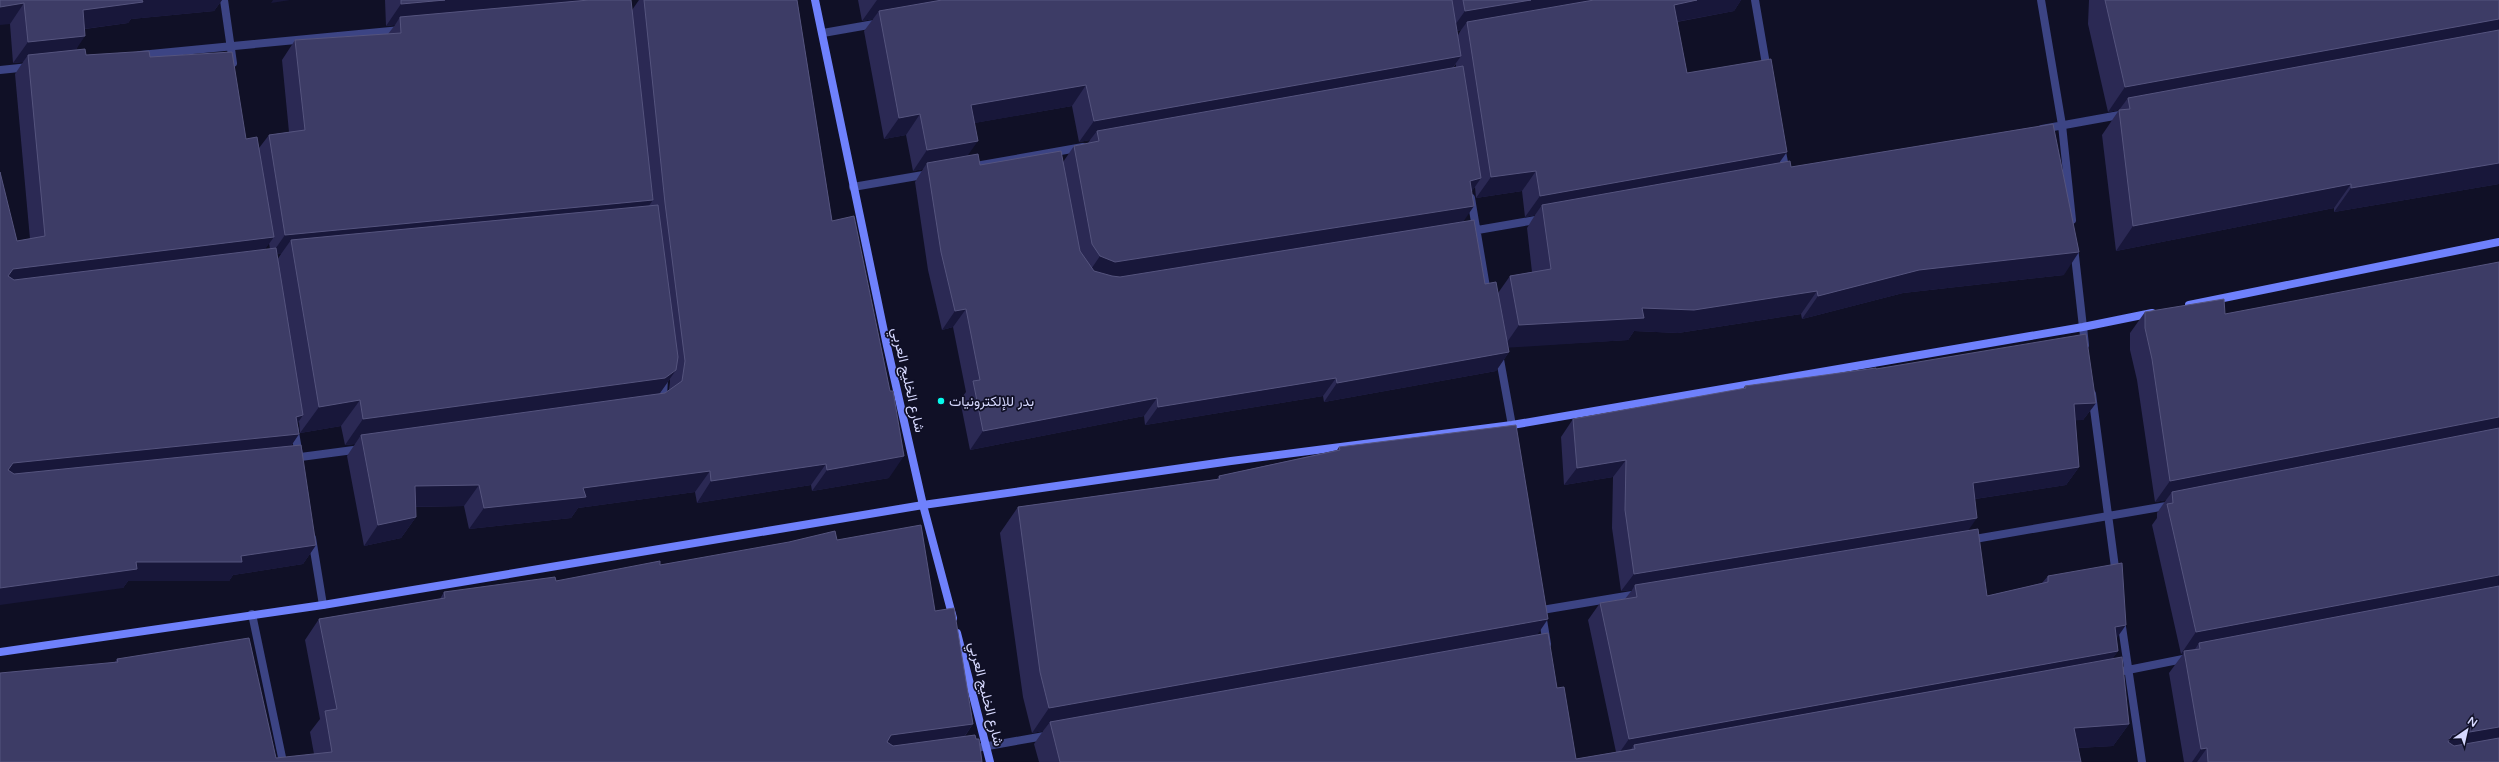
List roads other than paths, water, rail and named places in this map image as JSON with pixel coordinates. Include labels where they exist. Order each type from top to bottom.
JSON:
[{"type":"street","points":[[224,0],[234,68]]},
{"type":"street","name":"شارع الخليج العربي","points":[[816,0],[824,32],[853,187],[923,505],[990,762]]},
{"type":"street","points":[[1755,0],[1769,77]]},
{"type":"street","points":[[2041,0],[2062,126],[2086,351]]},
{"type":"street","points":[[824,32],[892,21]]},
{"type":"street","points":[[135,56],[230,45],[411,29]]},
{"type":"street","points":[[0,70],[40,66]]},
{"type":"street","points":[[2030,131],[2132,113]]},
{"type":"street","points":[[1780,138],[1786,176]]},
{"type":"street","points":[[959,168],[1051,156],[1089,146]]},
{"type":"street","points":[[853,187],[936,172]]},
{"type":"street","points":[[1470,191],[1489,301]]},
{"type":"street","points":[[1460,233],[1553,217]]},
{"type":"street","points":[[2183,307],[2499,242]]},
{"type":"street","points":[[0,652],[252,614],[323,605],[923,505],[1231,461],[1512,425],[2083,327],[2160,311]]},
{"type":"street","points":[[1497,347],[1514,440]]},
{"type":"street","points":[[654,406],[663,399],[665,383],[663,368]]},
{"type":"street","points":[[2091,382],[2117,586]]},
{"type":"street","points":[[293,418],[300,461]]},
{"type":"street","points":[[284,459],[300,461],[368,448]]},
{"type":"street","points":[[1959,541],[2109,517],[2179,503]]},
{"type":"street","points":[[310,527],[323,605]]},
{"type":"street","points":[[1545,650],[1541,606],[1644,593]]},
{"type":"street","points":[[2120,609],[2127,670],[2142,762]]},
{"type":"street","points":[[252,614],[283,762]]},
{"type":"street","points":[[2104,675],[2197,657]]},
{"type":"street","points":[[963,750],[1057,734]]},
{"type":"place","name":"بدر للإلكترونيات","points":[[941,401]]}]
